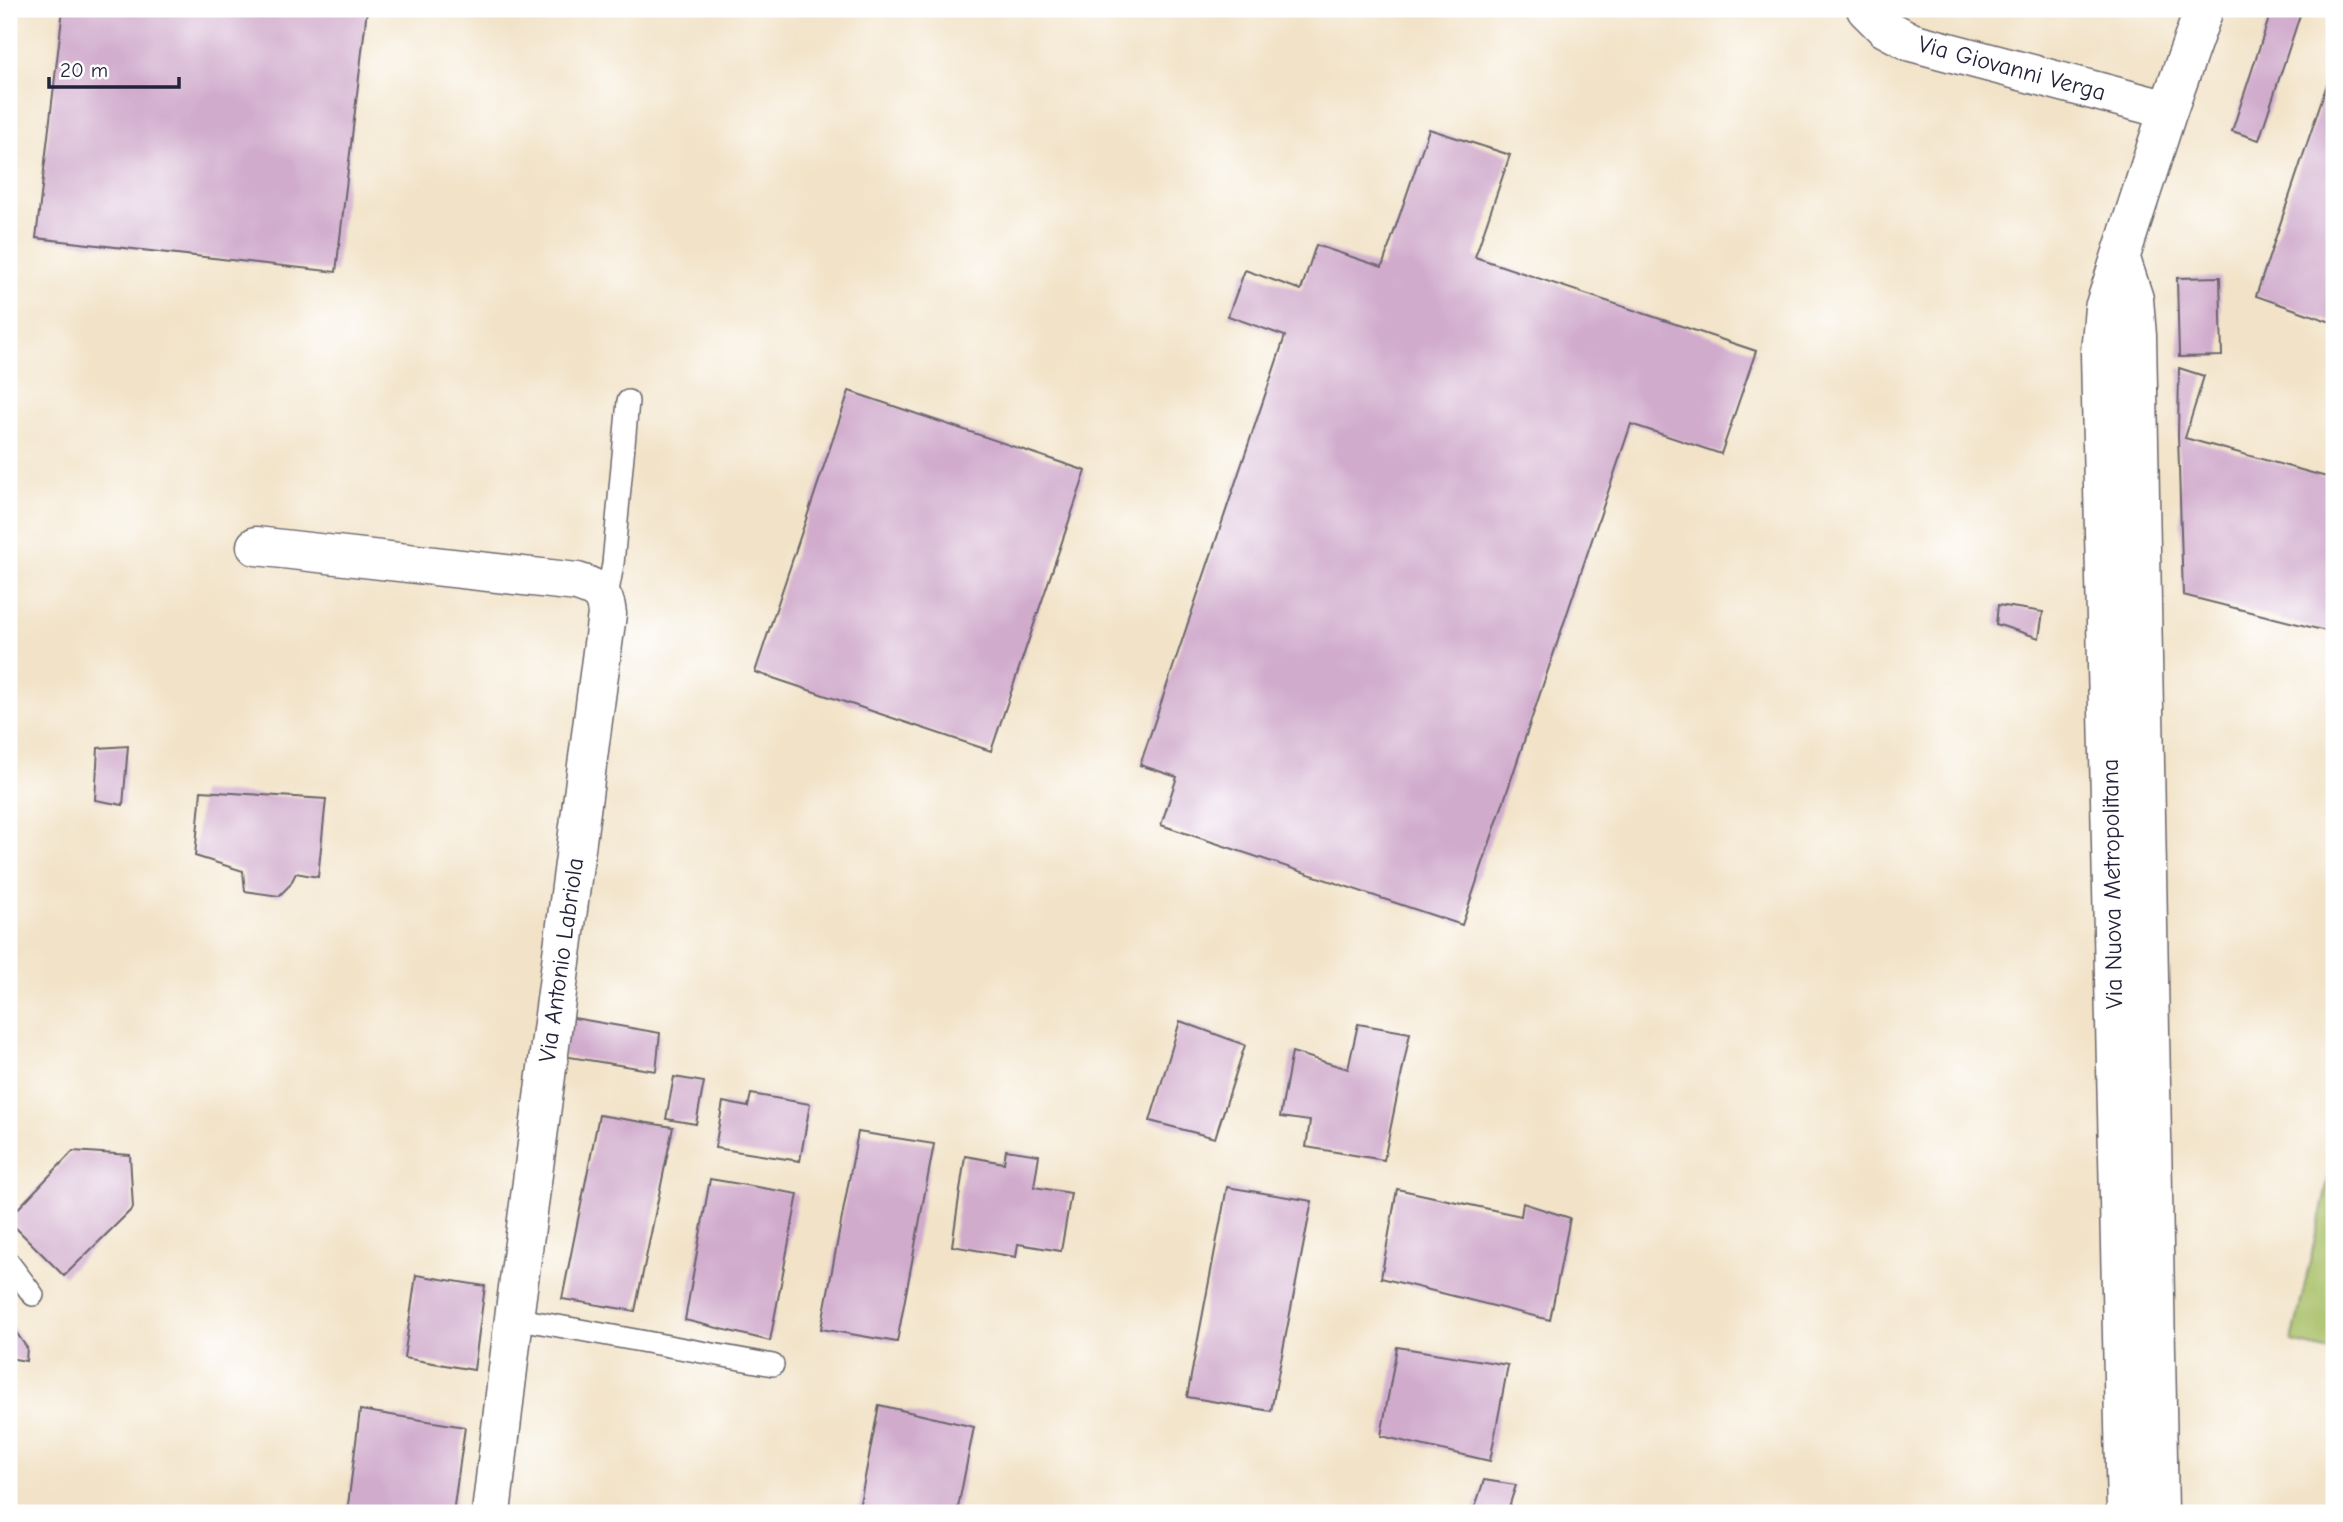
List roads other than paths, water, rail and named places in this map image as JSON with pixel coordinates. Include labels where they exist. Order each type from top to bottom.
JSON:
[{"type":"street","name":"Via Giovanni Verga","points":[[1866,9],[1885,28],[1911,43],[2168,110]]},
{"type":"street","name":"Via Nuova Metropolitana","points":[[2126,1513],[2100,353],[2104,308],[2168,110],[2204,9]]},
{"type":"street","name":"Via Nuova Metropolitana","points":[[2121,259],[2134,299],[2137,336],[2159,1513]]},
{"type":"street","points":[[256,546],[577,582],[590,586],[600,593],[606,602]]},
{"type":"street","name":"Via Antonio Labriola","points":[[491,1513],[514,1318],[607,614],[606,602]]},
{"type":"lane","name":"Via Antonio Labriola","points":[[606,602],[628,401]]},
{"type":"lane","points":[[9,1263],[33,1295]]},
{"type":"lane","points":[[514,1318],[773,1365]]}]
